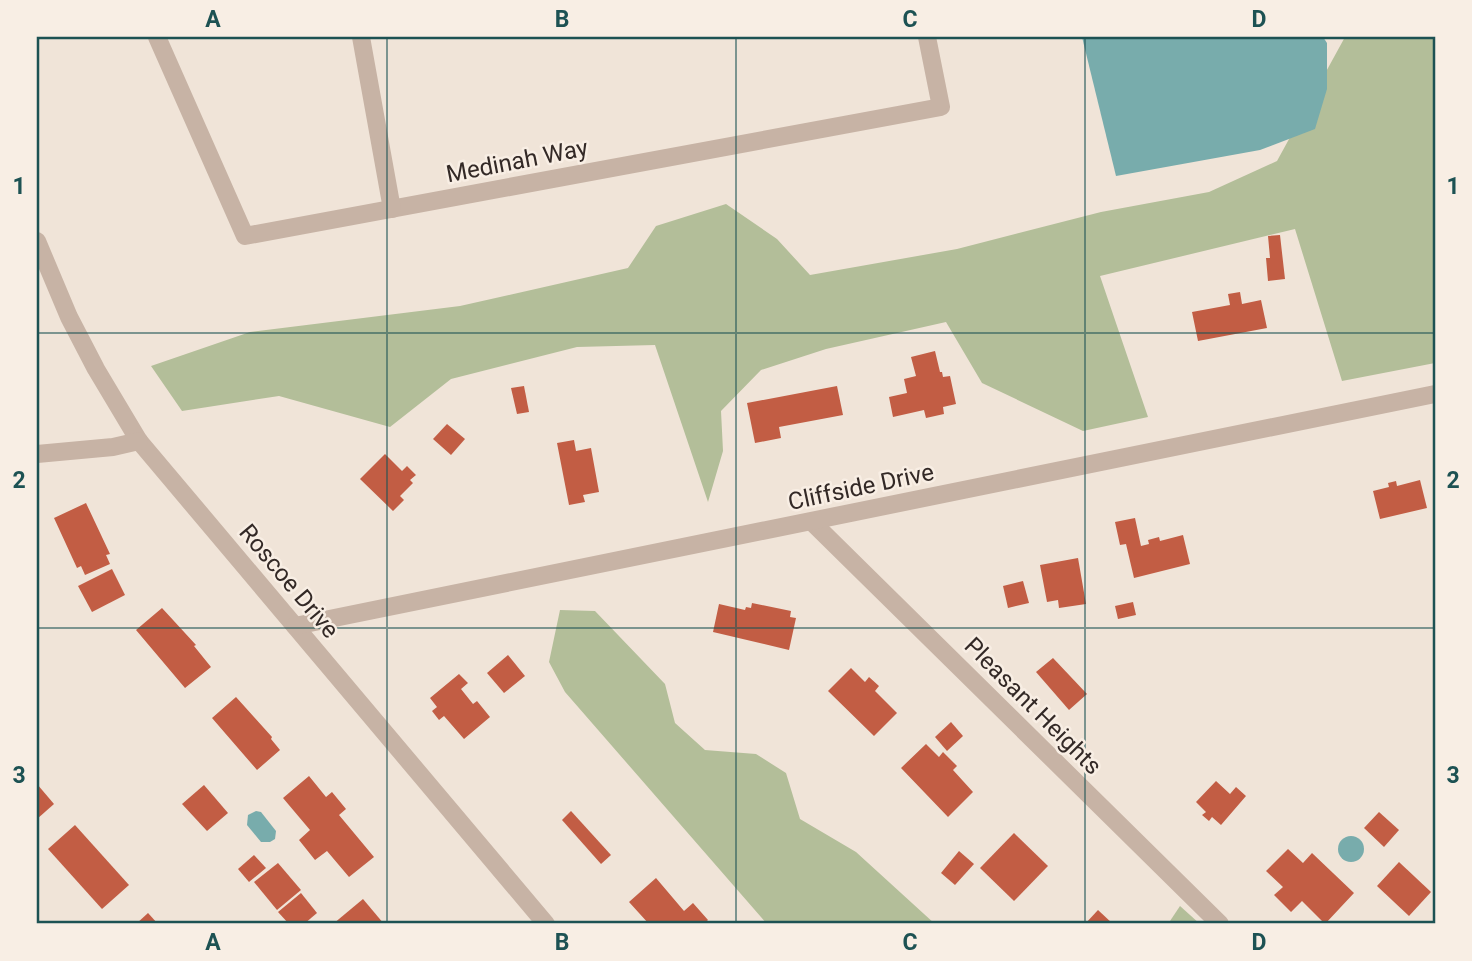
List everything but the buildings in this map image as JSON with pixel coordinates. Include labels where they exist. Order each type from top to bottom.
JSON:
[{"type":"street","name":"Medinah Way","points":[[157,37],[245,236],[942,107],[927,37]]},
{"type":"street","points":[[361,37],[392,209]]},
{"type":"street","name":"Roscoe Drive","points":[[37,241],[69,317],[139,441],[546,924]]},
{"type":"street","name":"Cliffside Drive","points":[[296,626],[1435,394]]},
{"type":"street","points":[[37,454],[113,447],[139,441]]},
{"type":"street","name":"Pleasant Heights","points":[[812,522],[1220,924]]},
{"type":"green space","points":[[1345,37],[1435,37],[1435,363],[1342,381],[1295,229],[1100,276],[1148,417],[1083,431],[982,383],[946,322],[826,349],[761,370],[721,411],[723,451],[708,502],[655,345],[577,347],[451,379],[390,427],[279,396],[182,411],[151,366],[250,332],[460,306],[628,268],[656,226],[726,204],[777,239],[810,275],[957,249],[1101,212],[1209,192],[1277,161]]},
{"type":"green space","points":[[560,610],[595,611],[665,684],[675,723],[705,750],[756,754],[786,773],[800,819],[856,852],[935,924],[767,924],[565,692],[549,662]]},
{"type":"green space","points":[[1180,906],[1200,924],[1168,924]]},
{"type":"water","points":[[1082,37],[1323,37],[1327,43],[1327,89],[1315,129],[1260,150],[1116,176]]},
{"type":"water","points":[[261,812],[276,831],[275,839],[270,842],[261,842],[247,825],[248,815]]},
{"type":"water","points":[[1351,836],[1360,840],[1364,849],[1360,858],[1351,862],[1342,858],[1338,849],[1342,840]]}]
